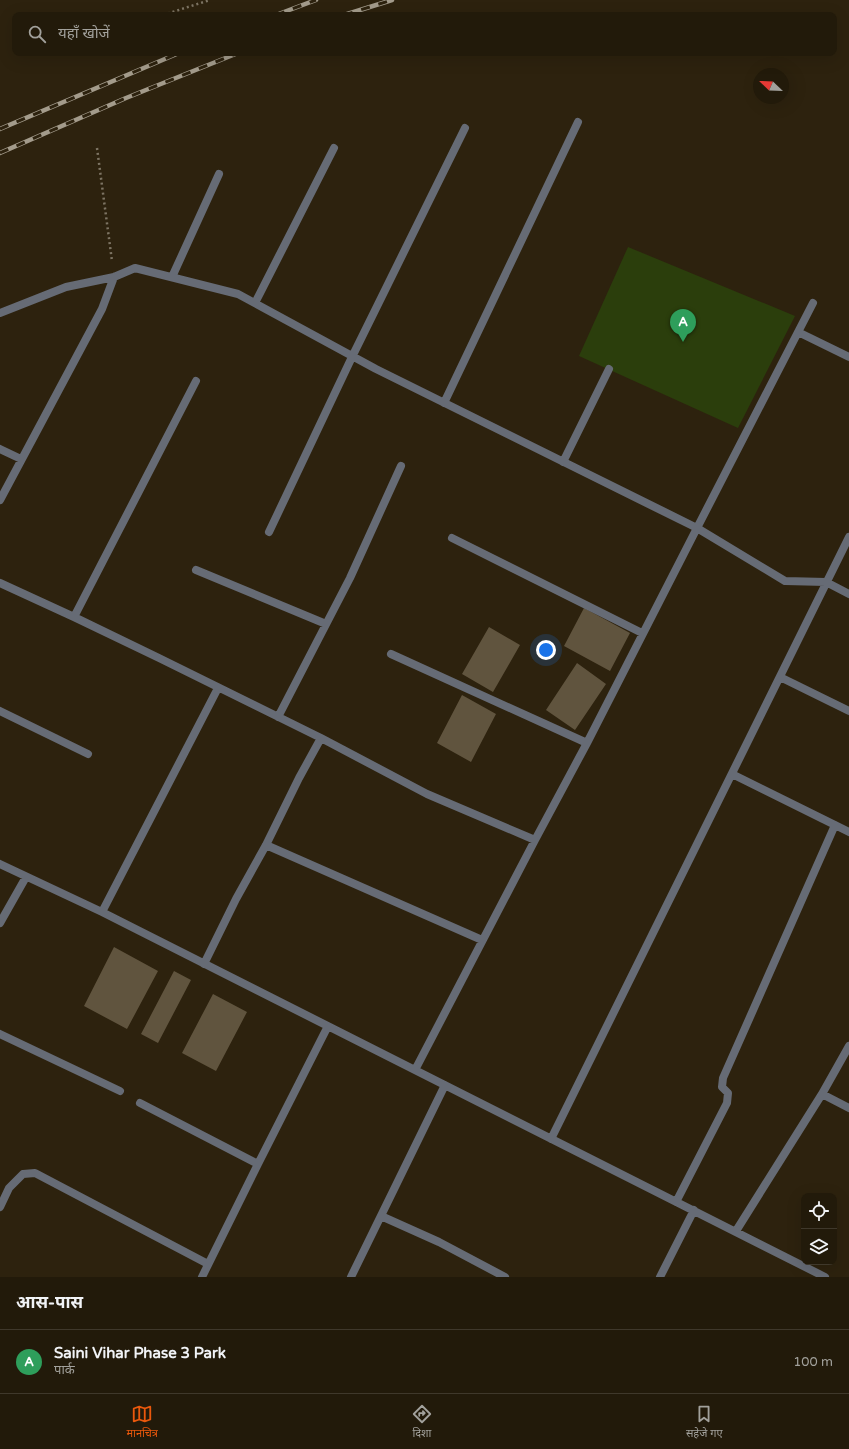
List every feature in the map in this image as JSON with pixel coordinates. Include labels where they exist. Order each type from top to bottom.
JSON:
[{"type":"street","points":[[444,403],[578,122]]},
{"type":"street","points":[[269,532],[352,357],[465,128]]},
{"type":"street","points":[[255,303],[334,148]]},
{"type":"street","points":[[172,277],[219,174]]},
{"type":"street","points":[[0,313],[66,287],[114,277],[135,268],[238,294],[352,357],[697,528],[785,581],[826,582],[849,594]]},
{"type":"street","points":[[0,500],[102,309],[114,277]]},
{"type":"street","points":[[415,1070],[482,940],[587,743],[642,633],[813,303]]},
{"type":"street","points":[[798,332],[849,357]]},
{"type":"street","points":[[563,462],[609,369]]},
{"type":"street","points":[[74,616],[196,381]]},
{"type":"street","points":[[0,449],[21,459]]},
{"type":"street","points":[[278,717],[350,578],[401,466]]},
{"type":"street","points":[[551,1139],[849,537]]},
{"type":"street","points":[[452,538],[642,633]]},
{"type":"street","points":[[196,570],[326,624]]},
{"type":"street","points":[[0,583],[74,616],[321,738],[427,794],[535,840]]},
{"type":"street","points":[[391,654],[587,743]]},
{"type":"street","points":[[780,677],[849,711]]},
{"type":"street","points":[[102,912],[218,688]]},
{"type":"street","points":[[0,711],[88,754]]},
{"type":"street","points":[[204,964],[236,899],[266,845],[299,778],[321,738]]},
{"type":"street","points":[[732,774],[849,832]]},
{"type":"street","points":[[676,1202],[727,1103],[728,1093],[722,1087],[723,1078],[835,825]]},
{"type":"street","points":[[266,845],[482,940]]},
{"type":"street","points":[[0,864],[102,912],[825,1277]]},
{"type":"street","points":[[0,923],[26,876]]},
{"type":"street","points":[[202,1277],[328,1026]]},
{"type":"street","points":[[0,1034],[120,1091]]},
{"type":"street","points":[[736,1231],[822,1094],[849,1046]]},
{"type":"street","points":[[351,1277],[445,1085]]},
{"type":"street","points":[[822,1094],[849,1108]]},
{"type":"street","points":[[140,1102],[258,1164]]},
{"type":"street","points":[[0,1207],[9,1188],[22,1174],[35,1173],[208,1264]]},
{"type":"street","points":[[660,1277],[694,1210]]},
{"type":"street","points":[[381,1216],[439,1242],[505,1277]]},
{"type":"path","points":[[172,12],[210,0]]},
{"type":"path","points":[[97,148],[114,277]]},
{"type":"green space","points":[[628,247],[795,316],[738,428],[579,356]]},
{"type":"building","points":[[584,608],[630,633],[610,671],[564,646]]},
{"type":"building","points":[[489,627],[520,645],[493,692],[462,674]]},
{"type":"building","points":[[577,663],[606,684],[575,730],[546,710]]},
{"type":"building","points":[[462,695],[496,714],[471,762],[437,743]]},
{"type":"building","points":[[114,947],[158,971],[127,1029],[84,1006]]},
{"type":"building","points":[[174,971],[191,980],[158,1043],[141,1034]]},
{"type":"building","points":[[213,994],[247,1012],[216,1071],[182,1053]]},
{"type":"railway","points":[[284,12],[316,0]]},
{"type":"railway","points":[[354,12],[392,0]]},
{"type":"railway","points":[[0,129],[172,56]]},
{"type":"railway","points":[[0,153],[126,98],[231,56]]},
{"type":"place","name":"Saini Vihar Phase 3 Park","points":[[683,342]]}]
